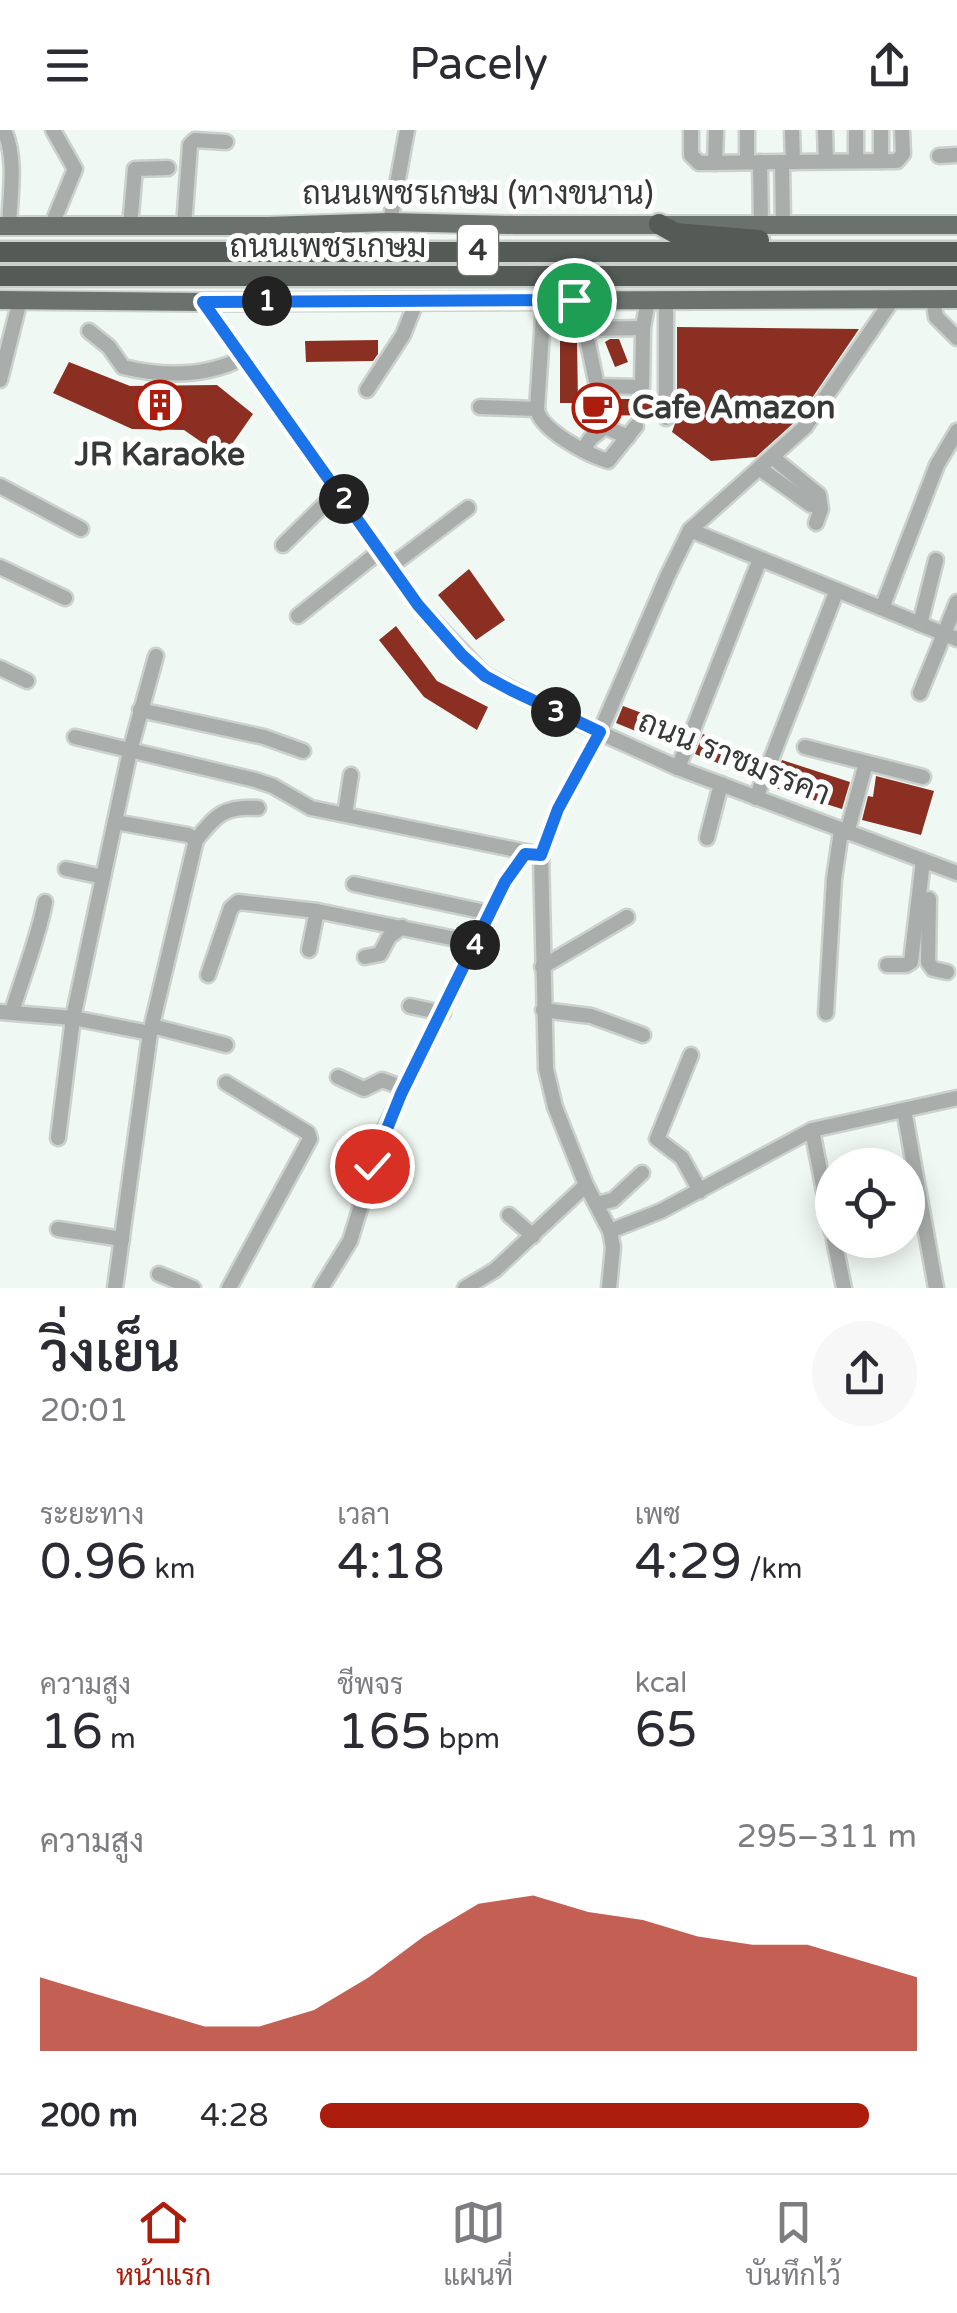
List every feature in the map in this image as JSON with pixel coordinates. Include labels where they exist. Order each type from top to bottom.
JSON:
[{"type":"highway","points":[[659,224],[675,233],[823,245],[831,252]]},
{"type":"highway","name":"ถนนเพชรเกษม","points":[[0,252],[957,252]]},
{"type":"highway","name":"ถนนเพชรเกษม","points":[[0,276],[957,276]]},
{"type":"main road","name":"ถนนเพชรเกษม (ทางขนาน)","points":[[5,226],[390,222],[957,225]]},
{"type":"main road","name":"4","points":[[0,300],[957,299]]},
{"type":"street","points":[[4,130],[10,142],[11,168],[5,226]]},
{"type":"street","points":[[51,226],[75,169],[52,130]]},
{"type":"street","points":[[390,222],[406,130]]},
{"type":"street","points":[[692,130],[692,158],[699,163],[901,158],[902,130]]},
{"type":"street","points":[[715,162],[716,130]]},
{"type":"street","points":[[747,130],[760,225]]},
{"type":"street","points":[[783,225],[792,130]]},
{"type":"street","points":[[826,130],[826,161]]},
{"type":"street","points":[[856,130],[856,161]]},
{"type":"street","points":[[880,130],[881,161]]},
{"type":"street","points":[[184,226],[190,145],[196,140],[226,142]]},
{"type":"street","points":[[939,156],[957,155]]},
{"type":"street","points":[[130,226],[135,169],[168,168]]},
{"type":"street","points":[[609,1288],[613,1247],[610,1230],[586,1184],[546,1070],[541,855],[558,809],[600,732],[690,530],[805,427],[893,299]]},
{"type":"street","points":[[933,299],[936,317],[957,338]]},
{"type":"street","points":[[0,380],[20,300]]},
{"type":"street","points":[[367,390],[403,335],[417,300]]},
{"type":"street","points":[[574,300],[586,329],[598,386],[642,387],[643,328],[657,300]]},
{"type":"street","points":[[657,300],[666,418]]},
{"type":"street","points":[[544,301],[540,418],[583,450],[610,460],[632,432],[605,427],[583,450]]},
{"type":"street","name":"ถนน ราชมรรคา","points":[[203,302],[418,605],[485,676],[678,768],[957,873]]},
{"type":"street","points":[[586,329],[643,328]]},
{"type":"street","points":[[89,332],[109,347],[123,367],[140,372],[217,372],[243,358]]},
{"type":"street","points":[[480,407],[538,409]]},
{"type":"street","points":[[882,608],[937,465],[957,431]]},
{"type":"street","points":[[772,456],[819,495],[820,515],[816,524]]},
{"type":"street","points":[[759,468],[811,505]]},
{"type":"street","points":[[0,486],[81,529]]},
{"type":"street","points":[[284,545],[338,491]]},
{"type":"street","points":[[392,566],[468,508]]},
{"type":"street","points":[[690,530],[951,636]]},
{"type":"street","points":[[298,616],[380,550]]},
{"type":"street","points":[[678,768],[760,559]]},
{"type":"street","points":[[920,624],[936,560]]},
{"type":"street","points":[[0,568],[65,598]]},
{"type":"street","points":[[756,798],[837,590]]},
{"type":"street","points":[[920,693],[951,636],[957,602]]},
{"type":"street","points":[[58,1138],[73,1018],[130,751],[156,656]]},
{"type":"street","points":[[0,668],[27,681]]},
{"type":"street","points":[[140,710],[264,736],[304,751]]},
{"type":"street","points":[[75,737],[255,780],[274,786],[311,808],[541,855]]},
{"type":"street","points":[[805,747],[923,778]]},
{"type":"street","points":[[826,1014],[834,880],[844,832],[866,763]]},
{"type":"street","points":[[345,814],[351,774]]},
{"type":"street","points":[[707,838],[721,784]]},
{"type":"street","points":[[115,1288],[151,1030],[196,840],[210,822],[230,808],[258,808]]},
{"type":"street","points":[[115,822],[188,835],[196,840]]},
{"type":"street","points":[[321,1288],[350,1241],[368,1176],[404,1088],[505,882],[525,854]]},
{"type":"street","points":[[887,965],[912,962],[927,862]]},
{"type":"street","points":[[927,862],[928,962],[934,969],[947,972]]},
{"type":"street","points":[[66,869],[103,877]]},
{"type":"street","points":[[354,884],[490,914]]},
{"type":"street","points":[[45,902],[38,938],[6,1012],[73,1018],[226,1044]]},
{"type":"street","points":[[208,974],[231,908],[238,902],[317,911],[476,943]]},
{"type":"street","points":[[308,950],[317,911]]},
{"type":"street","points":[[542,966],[628,917]]},
{"type":"street","points":[[365,957],[380,954],[389,938],[402,927]]},
{"type":"street","points":[[410,1006],[443,1014]]},
{"type":"street","points":[[542,1010],[591,1016],[643,1034]]},
{"type":"street","points":[[691,1054],[657,1139],[682,1158],[700,1191]]},
{"type":"street","points":[[338,1077],[364,1089],[382,1080],[404,1088]]},
{"type":"street","points":[[226,1083],[308,1133],[310,1139],[229,1288]]},
{"type":"street","points":[[610,1230],[700,1191],[812,1130],[957,1098]]},
{"type":"street","points":[[904,1110],[936,1288]]},
{"type":"street","points":[[812,1130],[816,1148]]},
{"type":"street","points":[[596,1204],[613,1200],[642,1173]]},
{"type":"street","points":[[471,1286],[534,1236],[586,1184]]},
{"type":"street","points":[[510,1215],[534,1236]]},
{"type":"street","points":[[58,1229],[122,1239]]},
{"type":"street","points":[[838,1258],[844,1288]]},
{"type":"street","points":[[159,1274],[193,1288]]},
{"type":"building","points":[[677,327],[859,329],[797,420],[756,457],[711,461],[672,432],[677,418]]},
{"type":"building","points":[[619,339],[628,362],[615,367],[605,342]]},
{"type":"building","points":[[378,340],[378,354],[373,361],[306,362],[305,341]]},
{"type":"building","points":[[560,341],[577,341],[578,403],[560,403]]},
{"type":"building","name":"JR Karaoke","points":[[69,362],[130,386],[217,385],[253,414],[223,457],[184,430],[132,429],[53,393]]},
{"type":"building","points":[[584,399],[652,399],[653,415],[584,416]]},
{"type":"building","points":[[469,569],[505,620],[476,640],[438,595]]},
{"type":"building","points":[[396,626],[437,681],[488,707],[477,730],[424,697],[379,640]]},
{"type":"building","points":[[623,706],[682,728],[675,747],[616,723]]},
{"type":"building","points":[[703,734],[760,758],[753,777],[695,754]]},
{"type":"building","points":[[782,760],[850,782],[842,809],[772,787]]},
{"type":"building","points":[[876,776],[934,791],[921,835],[862,820],[868,796],[873,797]]},
{"type":"place","name":"JR Karaoke","points":[[160,405]]},
{"type":"place","name":"Cafe Amazon","points":[[597,408]]},
{"type":"route","points":[[372,1166],[385,1128],[505,882],[525,854],[541,855],[558,809],[600,732],[485,676],[462,655],[418,605],[203,302],[574,300]]}]
